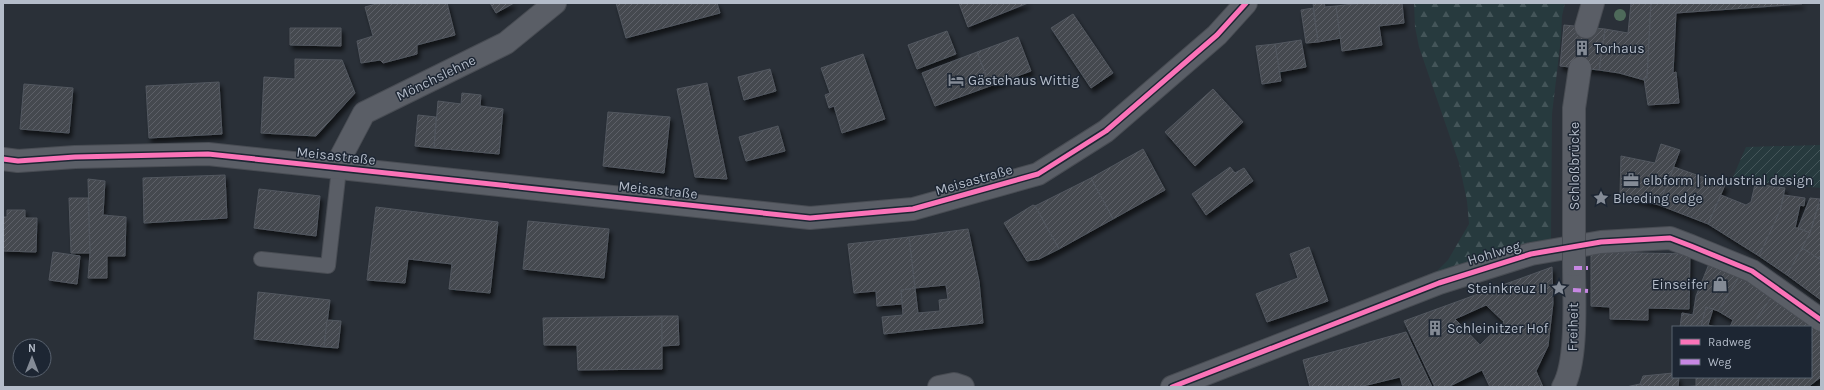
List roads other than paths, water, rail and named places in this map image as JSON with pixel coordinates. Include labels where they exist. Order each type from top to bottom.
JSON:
[{"type":"street","name":"Mönchslehne","points":[[337,168],[364,113],[506,43],[555,3]]},
{"type":"street","name":"Meisastraße","points":[[3,159],[18,161],[75,157],[208,154],[810,218],[913,209],[1038,174],[1106,131],[1217,35],[1246,3]]},
{"type":"street","points":[[1586,27],[1593,3]]},
{"type":"street","name":"Schloßbrücke","points":[[1574,265],[1574,108],[1580,68]]},
{"type":"street","name":"Hohlweg","points":[[1172,387],[1439,283],[1531,254],[1601,242],[1670,238],[1752,270],[1821,320]]},
{"type":"street","name":"Freiheit","points":[[1563,387],[1569,375],[1572,356],[1574,265]]},
{"type":"street","points":[[939,387],[954,384],[963,387]]},
{"type":"lane","points":[[261,259],[328,266],[337,168]]},
{"type":"place","name":"Torhaus","points":[[1582,48]]},
{"type":"place","name":"Gästehaus Wittig","points":[[956,80]]},
{"type":"place","name":"elbform | industrial design","points":[[1631,180]]},
{"type":"place","name":"Bleeding edge","points":[[1601,198]]},
{"type":"place","name":"Einseifer","points":[[1720,284]]},
{"type":"place","name":"Steinkreuz II","points":[[1559,288]]},
{"type":"place","name":"Schleinitzer Hof","points":[[1435,328]]}]
